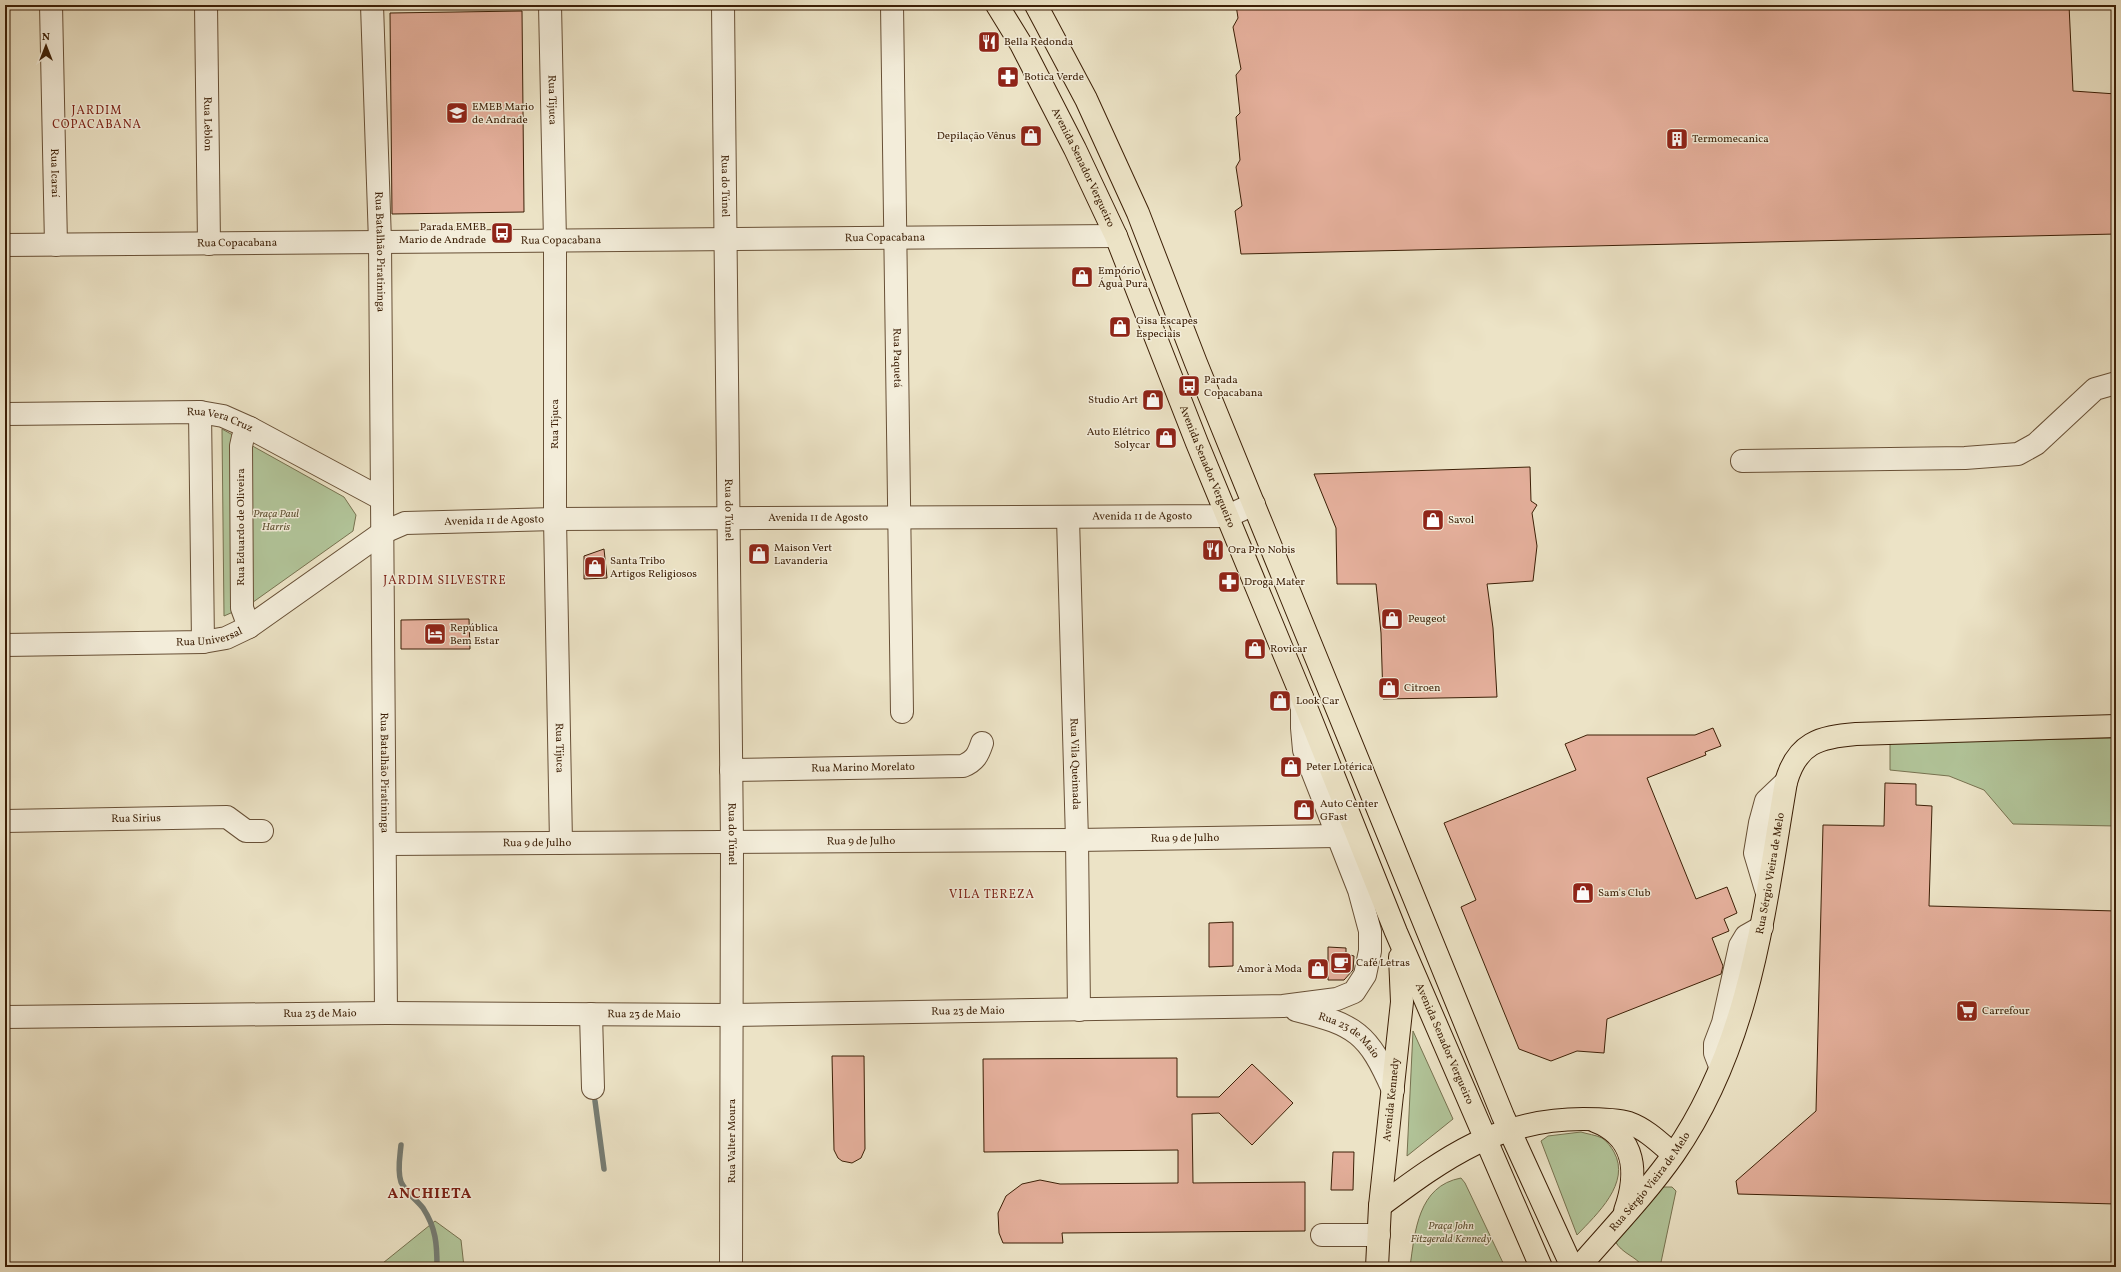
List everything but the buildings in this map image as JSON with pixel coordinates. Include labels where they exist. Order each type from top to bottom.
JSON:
[{"type":"main road","name":"Avenida Senador Vergueiro","points":[[997,5],[1020,44],[1075,149],[1116,236],[1197,443],[1302,697],[1396,932],[1541,1267]]},
{"type":"main road","points":[[1036,5],[1086,99],[1138,213],[1196,363],[1509,1130],[1572,1267]]},
{"type":"main road","name":"Rua Sérgio Vieira de Melo","points":[[1579,1267],[1621,1220],[1674,1154],[1706,1100],[1742,1014],[1762,927],[1786,782],[1791,765],[1801,750],[1816,741],[1836,736],[2116,726]]},
{"type":"main road","name":"Avenida Kennedy","points":[[1377,1267],[1380,1206],[1402,1002],[1401,963],[1396,932]]},
{"type":"main road","points":[[1588,1119],[1613,1130],[1623,1140],[1630,1153],[1632,1170],[1631,1189],[1621,1220]]},
{"type":"main road","points":[[1380,1206],[1433,1166],[1458,1151],[1485,1138],[1539,1122],[1588,1119],[1621,1122],[1634,1125],[1642,1129],[1674,1154]]},
{"type":"street","name":"Rua Icaraí","points":[[51,5],[56,245]]},
{"type":"street","name":"Rua Leblon","points":[[206,5],[209,244]]},
{"type":"street","name":"Rua Batalhão Piratininga","points":[[372,5],[380,242],[382,499]]},
{"type":"street","name":"Rua Tijuca","points":[[550,5],[555,241],[555,519],[561,843]]},
{"type":"street","name":"Rua do Túnel","points":[[723,5],[732,843],[732,1015]]},
{"type":"street","name":"Rua Paquetá","points":[[892,5],[902,712]]},
{"type":"street","name":"Rua Copacabana","points":[[5,246],[1116,236]]},
{"type":"street","points":[[1742,461],[1965,458],[2018,454],[2036,444],[2095,389],[2116,383]]},
{"type":"street","name":"Rua Vera Cruz","points":[[5,414],[200,412],[223,416],[250,428],[382,499]]},
{"type":"street","points":[[200,412],[203,642]]},
{"type":"street","name":"Rua Eduardo de Oliveira","points":[[249,627],[242,608],[241,446],[243,437],[250,428]]},
{"type":"street","points":[[382,499],[382,533]]},
{"type":"street","name":"Avenida 11 de Agosto","points":[[382,533],[405,524],[555,519],[728,517],[1068,518],[1228,516],[1254,504]]},
{"type":"street","name":"Rua Vila Queimada","points":[[1068,518],[1077,840],[1079,1010]]},
{"type":"street","name":"Rua Batalhão Piratininga","points":[[382,533],[386,1013]]},
{"type":"street","name":"Rua Universal","points":[[5,645],[203,642],[226,638],[249,627],[382,533]]},
{"type":"street","points":[[1302,697],[1304,750],[1337,836]]},
{"type":"street","name":"Rua Marino Morelato","points":[[731,770],[963,766],[972,762],[977,757],[982,743]]},
{"type":"street","name":"Rua Sirius","points":[[5,821],[227,818],[246,831],[262,831]]},
{"type":"street","name":"Rua 9 de Julho","points":[[385,844],[732,843],[1337,836]]},
{"type":"street","name":"Rua 23 de Maio","points":[[5,1017],[386,1013],[732,1015],[1284,1006],[1342,998],[1351,994],[1360,986],[1368,965],[1370,943],[1368,922],[1359,890],[1337,836]]},
{"type":"street","name":"Rua 23 de Maio","points":[[1284,1006],[1330,1018],[1359,1033],[1375,1054],[1393,1090]]},
{"type":"street","points":[[591,1014],[593,1088]]},
{"type":"street","name":"Rua Valter Moura","points":[[732,1015],[732,1267]]},
{"type":"street","points":[[1322,1235],[1379,1235]]},
{"type":"green space","name":"Praça Paul Harris","points":[[222,429],[344,497],[356,515],[353,531],[249,605],[224,616]]},
{"type":"green space","points":[[2116,738],[2116,826],[2013,824],[1984,790],[1949,776],[1890,770],[1890,743]]},
{"type":"green space","points":[[1413,1031],[1453,1119],[1407,1156]]},
{"type":"green space","points":[[1581,1132],[1600,1137],[1607,1142],[1614,1152],[1618,1164],[1618,1175],[1615,1186],[1602,1208],[1577,1235],[1541,1141],[1548,1136]]},
{"type":"green space","name":"Praça John Fitzgerald Kennedy","points":[[1461,1178],[1465,1183],[1505,1267],[1410,1267],[1417,1225],[1427,1200],[1436,1190],[1447,1183]]},
{"type":"green space","points":[[1661,1187],[1672,1187],[1676,1191],[1660,1267],[1643,1267],[1637,1260],[1621,1249],[1615,1241]]},
{"type":"green space","points":[[435,1221],[461,1240],[464,1267],[378,1267]]},
{"type":"waterway","points":[[595,1101],[604,1169]]},
{"type":"waterway","points":[[401,1145],[399,1168],[401,1182],[423,1208],[431,1222],[436,1243],[437,1267]]},
{"type":"place","name":"Bella Redonda","points":[[989,42]]},
{"type":"place","name":"Botica Verde","points":[[1008,77]]},
{"type":"place","name":"EMEB Mario de Andrade","points":[[457,113]]},
{"type":"place","name":"Depilação Vênus","points":[[1031,136]]},
{"type":"place","name":"Termomecanica","points":[[1677,139]]},
{"type":"place","name":"Parada EMEB Mario de Andrade","points":[[502,233]]},
{"type":"place","name":"Empório Água Pura","points":[[1082,277]]},
{"type":"place","name":"Gisa Escapes Especiais","points":[[1120,327]]},
{"type":"place","name":"Parada Copacabana","points":[[1189,386]]},
{"type":"place","name":"Studio Art","points":[[1153,400]]},
{"type":"place","name":"Auto Elétrico Solycar","points":[[1166,438]]},
{"type":"place","name":"Savol","points":[[1433,520]]},
{"type":"place","name":"Ora Pro Nobis","points":[[1213,550]]},
{"type":"place","name":"Maison Vert Lavanderia","points":[[759,554]]},
{"type":"place","name":"Santa Tribo Artigos Religiosos","points":[[595,567]]},
{"type":"place","name":"Droga Mater","points":[[1229,582]]},
{"type":"place","name":"Peugeot","points":[[1392,619]]},
{"type":"place","name":"República Bem Estar","points":[[435,634]]},
{"type":"place","name":"Rovicar","points":[[1255,649]]},
{"type":"place","name":"Citroen","points":[[1389,688]]},
{"type":"place","name":"Look Car","points":[[1280,701]]},
{"type":"place","name":"Peter Lotérica","points":[[1291,767]]},
{"type":"place","name":"Auto Center GFast","points":[[1304,810]]},
{"type":"place","name":"Sam's Club","points":[[1583,893]]},
{"type":"place","name":"Café Letras","points":[[1341,963]]},
{"type":"place","name":"Amor à Moda","points":[[1318,969]]},
{"type":"place","name":"Carrefour","points":[[1967,1011]]},
{"type":"district","name":"JARDIM COPACABANA","points":[[97,118]]},
{"type":"district","name":"JARDIM SILVESTRE","points":[[445,581]]},
{"type":"district","name":"VILA TEREZA","points":[[992,895]]},
{"type":"district","name":"ANCHIETA","points":[[430,1194]]}]
